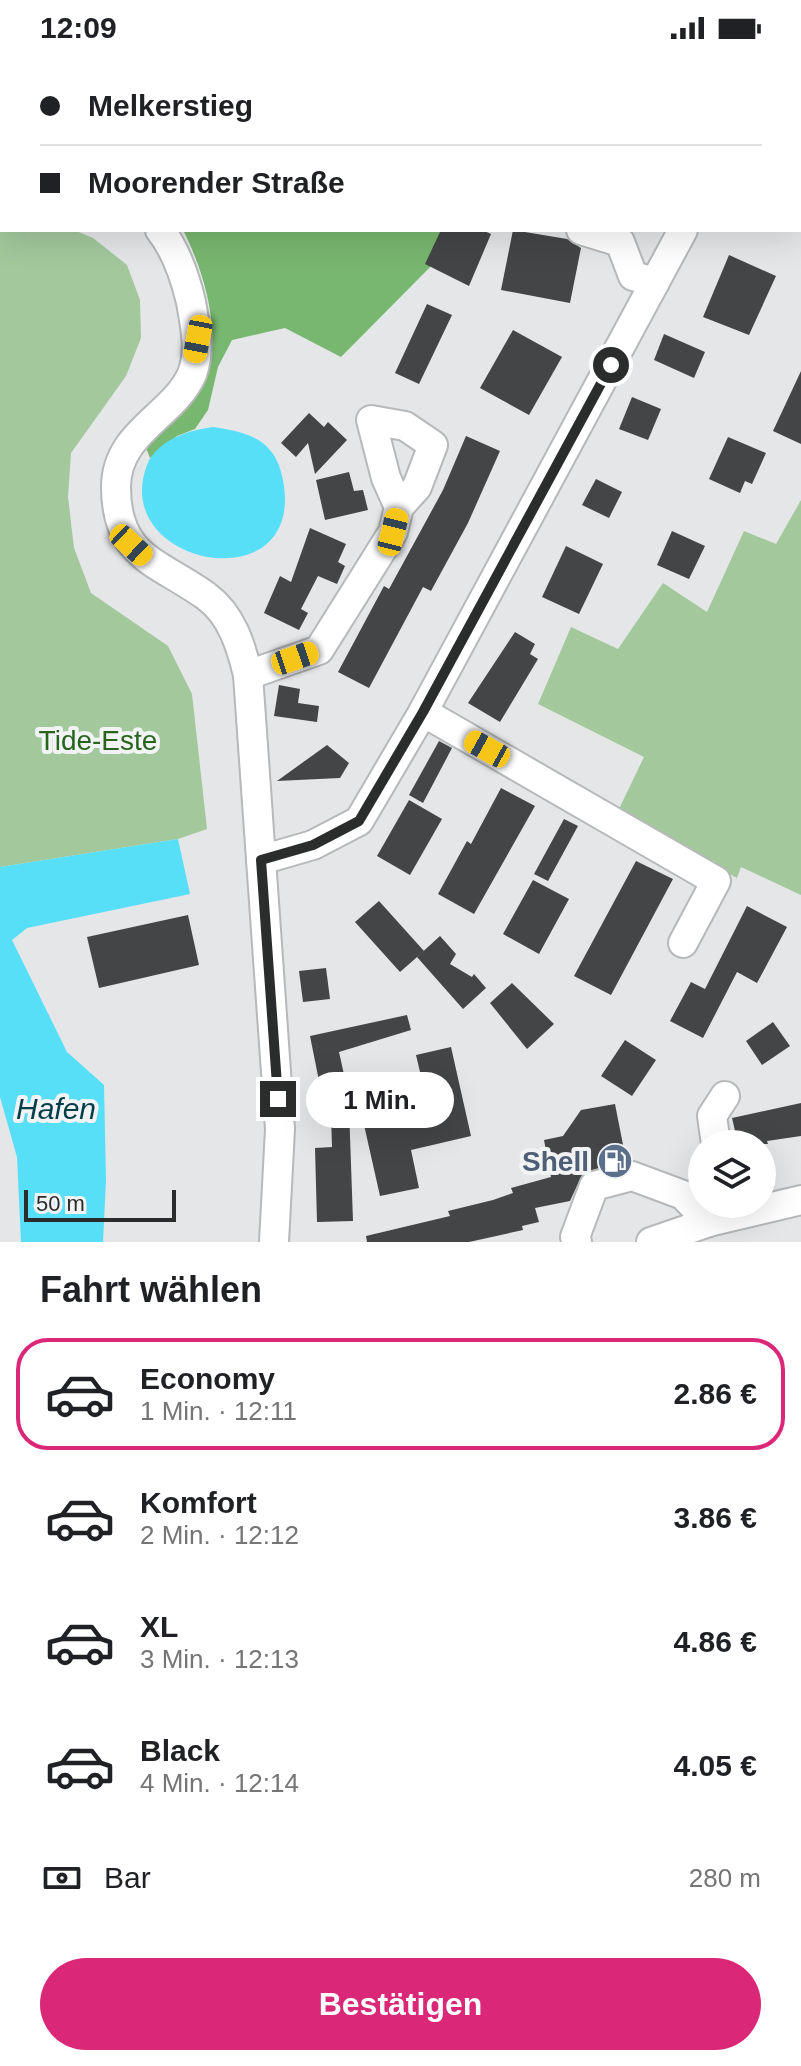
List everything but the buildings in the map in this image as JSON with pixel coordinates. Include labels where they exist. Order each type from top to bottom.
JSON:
[{"type":"street","points":[[161,232],[174,250],[188,291],[198,339],[192,374],[128,449],[116,484],[117,508],[131,545],[156,568],[207,597],[221,611],[242,648],[248,675],[280,1129],[274,1242]]},
{"type":"street","points":[[588,232],[620,242],[633,276],[655,282]]},
{"type":"street","points":[[261,860],[313,845],[359,821],[423,712],[682,232]]},
{"type":"street","points":[[248,675],[319,650],[393,532],[399,507]]},
{"type":"street","points":[[423,712],[716,881],[683,943]]},
{"type":"street","points":[[714,1130],[712,1116],[725,1096]]},
{"type":"street","points":[[577,1242],[575,1237],[594,1186],[632,1176],[688,1197]]},
{"type":"street","points":[[776,1204],[801,1200]]},
{"type":"street","points":[[651,1242],[713,1218]]},
{"type":"green space","name":"Tide-Este","points":[[0,232],[79,232],[93,238],[127,265],[140,300],[141,338],[126,376],[71,453],[68,497],[74,548],[91,593],[168,646],[192,694],[207,829],[178,839],[0,867]]},
{"type":"green space","points":[[184,232],[449,232],[443,254],[341,357],[285,328],[232,340],[218,367],[208,410],[195,429],[177,436],[150,458],[144,443],[179,412],[207,375],[211,357],[211,320],[197,263]]},
{"type":"green space","points":[[801,500],[801,895],[741,867],[737,878],[618,811],[644,757],[538,704],[571,627],[618,649],[663,583],[707,612],[744,531],[776,544]]},
{"type":"water","points":[[213,427],[241,433],[262,442],[276,459],[284,486],[281,523],[264,546],[238,557],[207,557],[178,546],[155,527],[143,499],[147,465],[158,449],[184,434]]},
{"type":"water","name":"Hafen","points":[[178,839],[190,894],[27,928],[12,940],[67,1052],[104,1085],[106,1180],[103,1242],[21,1242],[17,1157],[0,1097],[0,867]]},
{"type":"place","name":"Shell","points":[[615,1161]]},
{"type":"route","points":[[278,1099],[261,860],[313,845],[359,821],[423,712],[611,365]]}]
